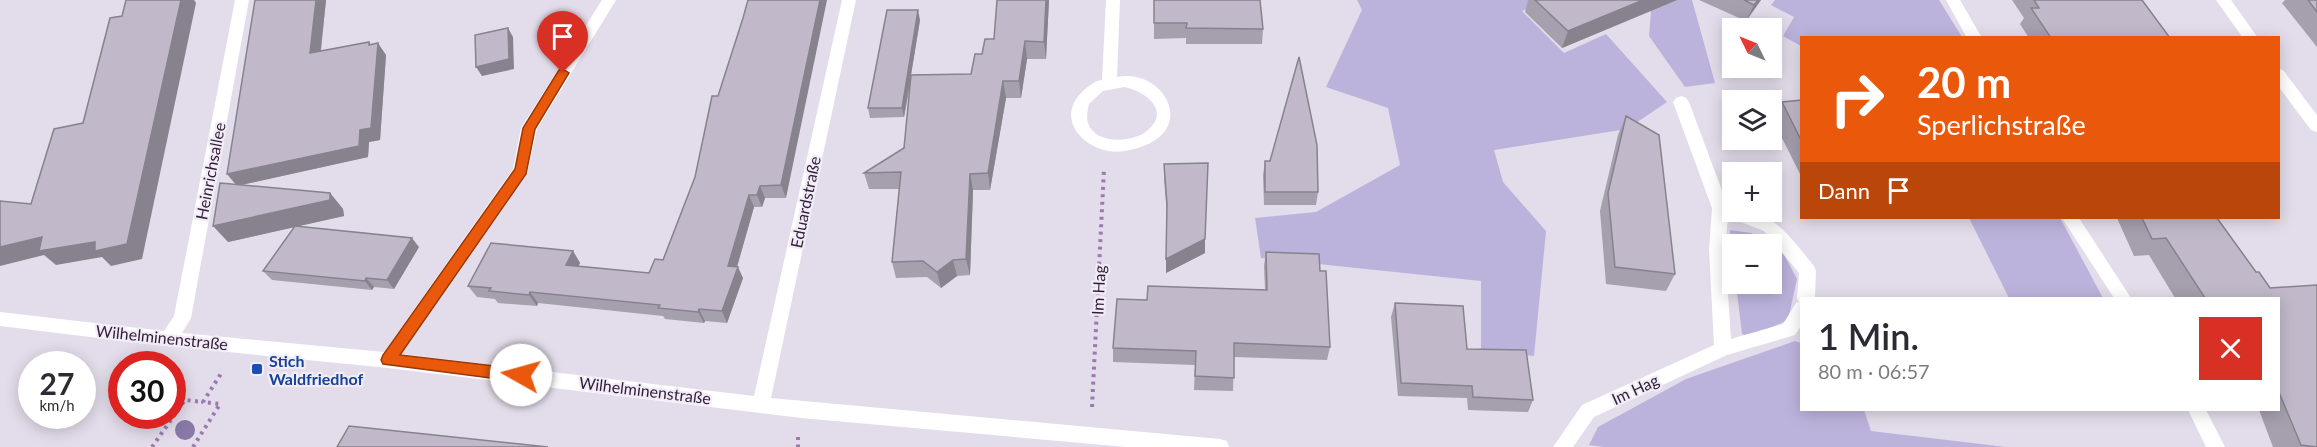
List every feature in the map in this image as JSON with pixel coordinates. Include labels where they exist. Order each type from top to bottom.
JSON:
[{"type":"street","name":"Heinrichsallee","points":[[168,339],[182,318],[242,0]]},
{"type":"street","points":[[388,360],[521,170],[529,128],[609,0]]},
{"type":"street","name":"Eduardstraße","points":[[761,404],[849,0]]},
{"type":"street","points":[[1110,82],[1113,0]]},
{"type":"street","points":[[1953,0],[1974,36]]},
{"type":"street","points":[[2223,0],[2250,36]]},
{"type":"street","points":[[2280,78],[2317,126]]},
{"type":"street","points":[[1124,81],[1151,90],[1160,98],[1164,109],[1163,120],[1158,130],[1148,139],[1120,147],[1105,144],[1084,131],[1078,122],[1081,102],[1088,93],[1110,82],[1124,81]]},
{"type":"street","points":[[1682,102],[1720,208],[1717,250],[1723,349]]},
{"type":"street","points":[[1720,208],[1770,226],[1808,271],[1806,297]]},
{"type":"street","points":[[2071,219],[2122,297]]},
{"type":"street","name":"Im Hag","points":[[1562,447],[1588,411],[1723,349],[1789,330],[1800,311]]},
{"type":"street","name":"Wilhelminenstraße","points":[[0,319],[168,339],[388,360],[801,410],[1220,447]]},
{"type":"street","points":[[2198,411],[2216,447]]},
{"type":"path","name":"Im Hag","points":[[1091,435],[1105,144]]},
{"type":"path","points":[[203,402],[239,346]]},
{"type":"path","points":[[152,447],[185,400],[220,404],[193,447]]},
{"type":"shaded area","points":[[1357,0],[1546,0],[1522,11],[1564,53],[1606,34],[1667,102],[1627,129],[1494,150],[1503,182],[1546,231],[1534,356],[1481,352],[1481,281],[1261,258],[1255,218],[1316,212],[1400,165],[1388,108],[1326,87],[1362,10]]},
{"type":"shaded area","points":[[1641,0],[1692,0],[1715,83],[1685,87],[1649,36],[1651,12]]},
{"type":"shaded area","points":[[1775,0],[1939,0],[1961,36],[1800,36],[1800,45],[1783,36],[1794,17],[1771,5]]},
{"type":"shaded area","points":[[1970,219],[2061,219],[2102,297],[2008,297]]},
{"type":"shaded area","points":[[1730,230],[1753,234],[1730,234]]},
{"type":"shaded area","points":[[1782,251],[1797,279],[1788,320],[1750,337],[1742,334],[1737,294],[1782,294]]},
{"type":"shaded area","points":[[1795,341],[1800,343],[1800,411],[1864,411],[1871,431],[2006,447],[1604,447],[1589,445],[1598,427],[1686,379]]},
{"type":"building","points":[[126,0],[181,0],[127,244],[95,251],[95,242],[39,251],[42,237],[0,247],[0,201],[31,204],[54,129],[83,123],[110,18],[122,16]]},
{"type":"building","points":[[255,0],[316,0],[310,53],[369,42],[369,45],[378,43],[371,128],[360,130],[359,146],[227,174]]},
{"type":"building","points":[[748,0],[820,0],[781,185],[760,186],[757,195],[749,195],[728,266],[738,267],[722,311],[699,309],[698,312],[658,308],[660,305],[530,292],[529,295],[489,291],[491,288],[468,286],[491,243],[573,251],[566,265],[649,273],[655,259],[663,260],[695,177],[712,96],[718,96]]},
{"type":"building","points":[[997,0],[1046,0],[1044,42],[1025,41],[1019,81],[1003,81],[988,173],[970,174],[966,259],[953,260],[937,272],[923,261],[892,262],[901,172],[864,173],[904,148],[911,75],[971,74],[975,54],[982,54],[985,39],[994,39]]},
{"type":"building","points":[[1154,0],[1260,0],[1263,29],[1186,28],[1187,23],[1154,23]]},
{"type":"building","points":[[1535,0],[1643,0],[1568,31]]},
{"type":"building","points":[[1744,0],[1758,0],[1754,5]]},
{"type":"building","points":[[2034,0],[2142,0],[2169,36],[2050,36],[2031,8],[2039,8]]},
{"type":"building","points":[[2308,0],[2317,0],[2317,12]]},
{"type":"building","points":[[887,10],[918,10],[902,108],[868,108]]},
{"type":"building","points":[[508,28],[509,59],[476,67],[475,35]]},
{"type":"building","points":[[1299,57],[1317,145],[1318,192],[1265,192],[1265,161],[1270,161]]},
{"type":"building","points":[[1800,100],[1800,138],[1782,102]]},
{"type":"building","points":[[1626,116],[1659,135],[1675,274],[1615,267],[1608,193]]},
{"type":"building","points":[[1208,163],[1205,239],[1166,259],[1167,204],[1164,164]]},
{"type":"building","points":[[220,183],[330,193],[330,200],[213,226]]},
{"type":"building","points":[[2142,219],[2218,219],[2270,288],[2317,285],[2317,447],[2301,445],[2280,395],[2280,297],[2204,297],[2166,238],[2152,239]]},
{"type":"building","points":[[295,226],[412,238],[387,280],[366,278],[365,281],[263,271]]},
{"type":"building","points":[[1266,252],[1319,254],[1320,271],[1326,271],[1330,347],[1234,343],[1234,378],[1195,376],[1196,351],[1113,348],[1117,299],[1147,300],[1148,286],[1267,290]]},
{"type":"building","points":[[1395,303],[1463,306],[1467,349],[1526,350],[1533,400],[1473,397],[1472,386],[1401,383]]},
{"type":"building","points":[[349,426],[548,447],[337,447]]},
{"type":"place","name":"Stich Waldfriedhof","points":[[257,369]]},
{"type":"route","points":[[521,375],[388,360],[521,170],[529,128],[563,73]]}]
